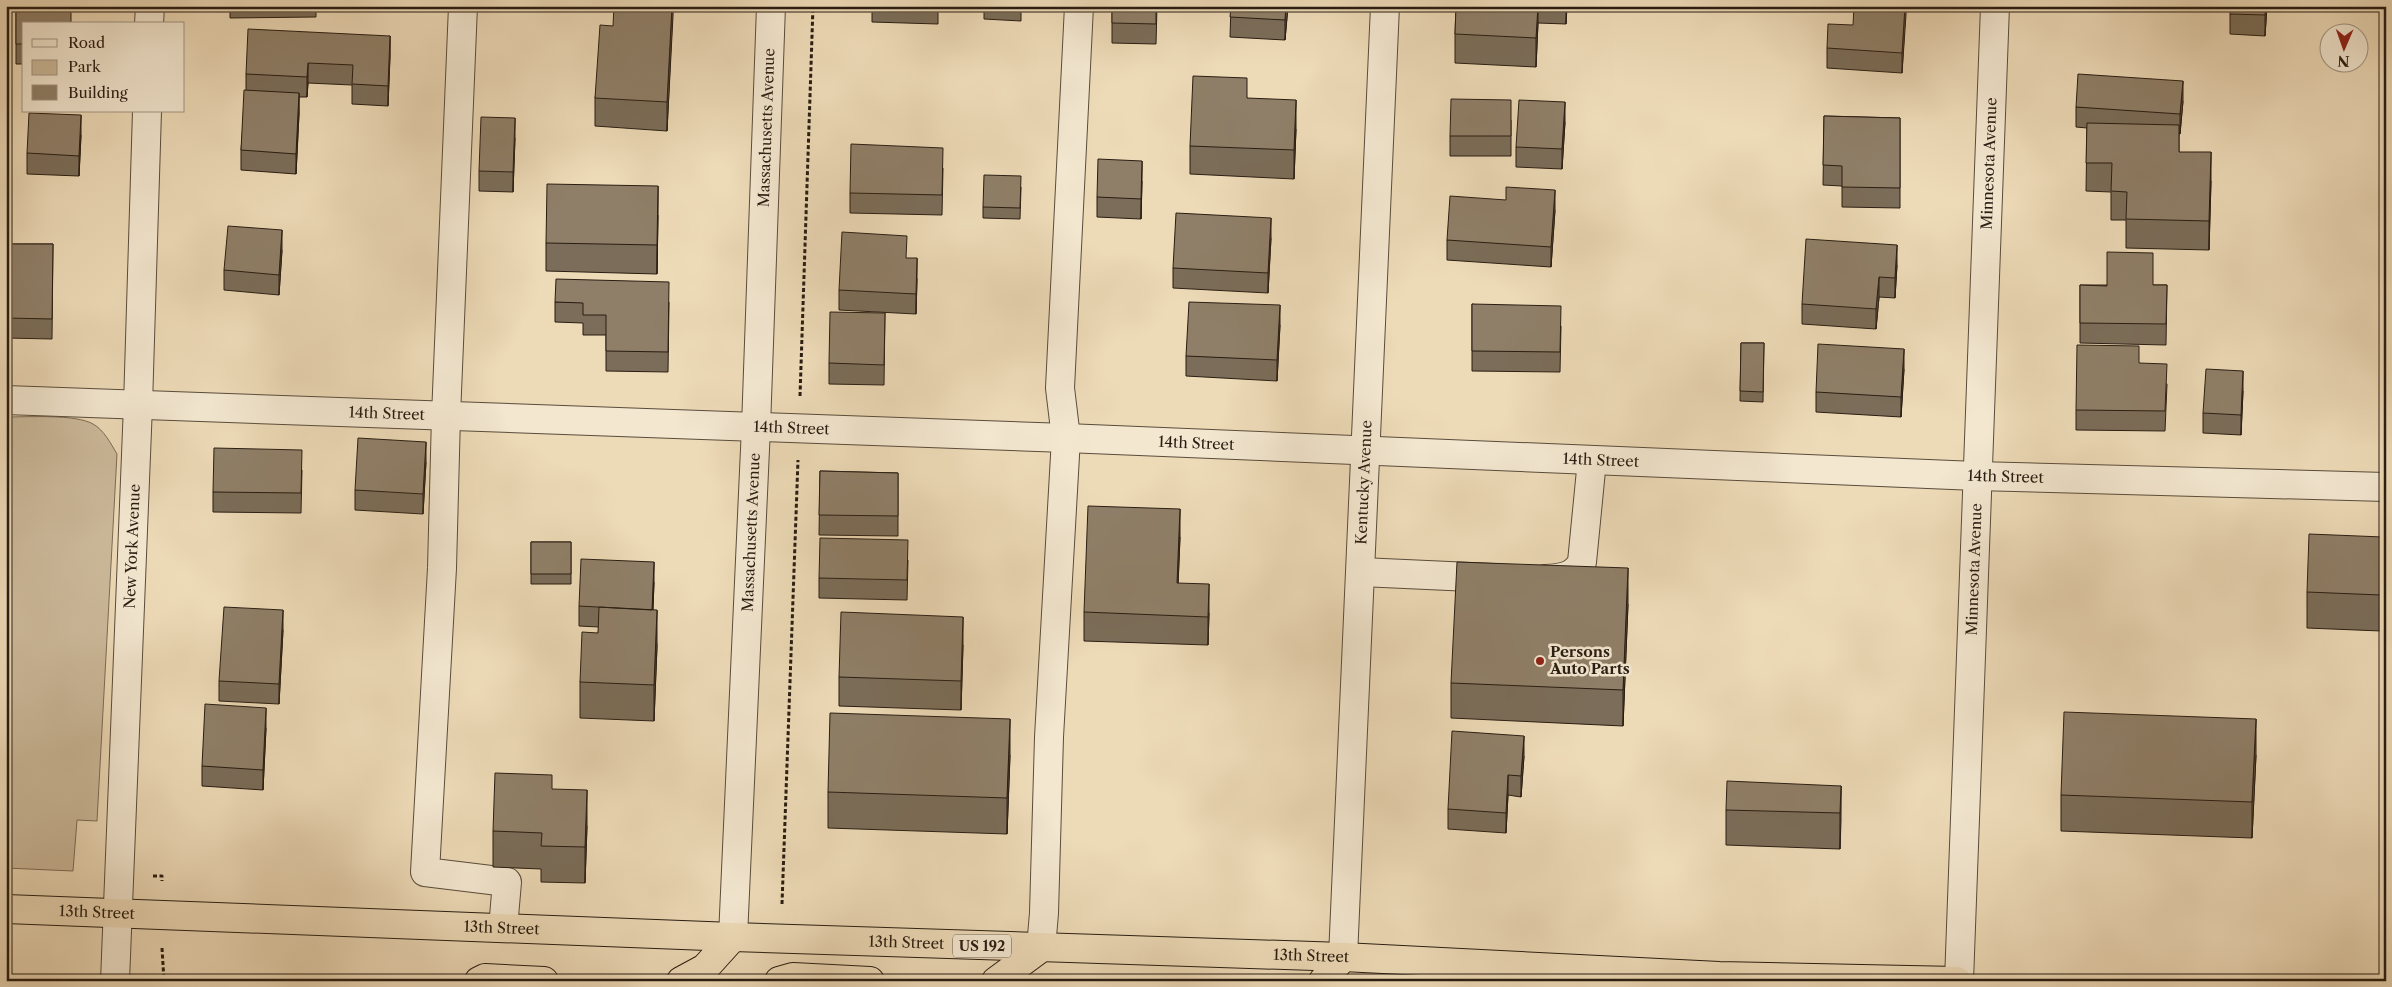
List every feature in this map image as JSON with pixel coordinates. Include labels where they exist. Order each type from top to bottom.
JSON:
[{"type":"highway","name":"13th Street","points":[[6,909],[733,937],[1343,957],[1710,978],[1958,981]]},
{"type":"highway","points":[[681,981],[705,968],[733,937]]},
{"type":"highway","points":[[996,981],[1041,948]]},
{"type":"highway","points":[[1323,981],[1343,957]]},
{"type":"highway","points":[[779,981],[793,977],[870,981]]},
{"type":"highway","points":[[479,981],[485,978],[544,981]]},
{"type":"street","points":[[149,22],[150,6]]},
{"type":"street","points":[[463,6],[446,416],[442,568],[425,872],[507,882],[503,928]]},
{"type":"street","name":"Massachusetts Avenue","points":[[733,937],[756,427],[771,6]]},
{"type":"street","points":[[1041,948],[1044,913],[1049,737],[1066,438],[1060,388],[1079,6]]},
{"type":"street","name":"Kentucky Avenue","points":[[1343,957],[1367,450],[1385,6]]},
{"type":"street","name":"Minnesota Avenue","points":[[1958,981],[1995,6]]},
{"type":"street","name":"New York Avenue","points":[[115,981],[116,913],[138,405],[147,112]]},
{"type":"street","name":"14th Street","points":[[6,400],[1066,438],[1976,476],[2386,487]]},
{"type":"street","points":[[1361,572],[1540,580],[1564,578],[1578,570],[1582,562],[1592,460]]},
{"type":"green space","points":[[6,417],[51,417],[85,421],[101,430],[117,454],[97,821],[77,820],[73,871],[6,868]]},
{"type":"building","points":[[16,6],[71,6],[71,22],[22,22],[22,44],[16,44]]},
{"type":"building","points":[[614,6],[672,6],[667,102],[595,98],[600,25],[613,26]]},
{"type":"building","points":[[984,6],[1021,6],[1021,10],[984,9]]},
{"type":"building","points":[[1112,6],[1156,6],[1156,24],[1112,23]]},
{"type":"building","points":[[1231,6],[1286,6],[1285,20],[1230,17]]},
{"type":"building","points":[[1456,6],[1538,6],[1536,38],[1455,34]]},
{"type":"building","points":[[1854,6],[1905,6],[1902,53],[1827,48],[1828,24],[1853,25]]},
{"type":"building","points":[[2230,6],[2266,6],[2265,15],[2230,14]]},
{"type":"building","points":[[248,29],[390,36],[388,86],[352,84],[353,65],[308,63],[307,77],[246,74]]},
{"type":"building","points":[[2078,74],[2183,81],[2180,114],[2076,107]]},
{"type":"building","points":[[1193,76],[1247,78],[1247,98],[1296,100],[1294,150],[1190,146]]},
{"type":"building","points":[[244,90],[299,93],[296,154],[241,150]]},
{"type":"building","points":[[1451,99],[1511,100],[1511,136],[1450,136]]},
{"type":"building","points":[[1519,100],[1565,102],[1562,149],[1516,147]]},
{"type":"building","points":[[29,113],[81,115],[79,156],[27,153]]},
{"type":"building","points":[[1824,116],[1900,118],[1900,188],[1842,187],[1842,166],[1823,165]]},
{"type":"building","points":[[481,117],[515,118],[513,172],[479,171]]},
{"type":"building","points":[[2087,123],[2179,125],[2179,152],[2211,152],[2209,221],[2126,219],[2127,192],[2111,191],[2112,163],[2086,163]]},
{"type":"building","points":[[851,144],[943,148],[942,195],[850,193]]},
{"type":"building","points":[[1098,159],[1142,161],[1141,199],[1097,197]]},
{"type":"building","points":[[984,175],[1021,176],[1020,208],[983,207]]},
{"type":"building","points":[[547,184],[658,186],[657,245],[546,243]]},
{"type":"building","points":[[1506,187],[1555,190],[1551,247],[1447,240],[1450,196],[1506,200]]},
{"type":"building","points":[[1176,213],[1271,218],[1268,273],[1173,268]]},
{"type":"building","points":[[228,226],[282,230],[279,275],[224,270]]},
{"type":"building","points":[[842,232],[907,236],[906,258],[917,258],[916,294],[839,290]]},
{"type":"building","points":[[1806,239],[1897,245],[1895,278],[1879,277],[1876,309],[1802,304]]},
{"type":"building","points":[[6,244],[53,244],[52,319],[6,318]]},
{"type":"building","points":[[2107,252],[2153,253],[2153,285],[2167,285],[2166,324],[2080,323],[2080,285],[2107,286]]},
{"type":"building","points":[[556,279],[669,282],[668,352],[606,351],[606,315],[583,315],[583,303],[555,302]]},
{"type":"building","points":[[1189,302],[1280,305],[1277,360],[1186,356]]},
{"type":"building","points":[[1472,304],[1561,306],[1560,352],[1472,351]]},
{"type":"building","points":[[830,312],[885,313],[884,365],[829,363]]},
{"type":"building","points":[[1741,343],[1764,343],[1763,392],[1740,391]]},
{"type":"building","points":[[1818,344],[1904,349],[1901,397],[1816,392]]},
{"type":"building","points":[[2077,345],[2139,346],[2139,363],[2167,364],[2165,411],[2076,410]]},
{"type":"building","points":[[2206,369],[2243,371],[2241,415],[2203,413]]},
{"type":"building","points":[[358,438],[426,442],[423,494],[355,490]]},
{"type":"building","points":[[214,448],[302,450],[301,493],[213,492]]},
{"type":"building","points":[[820,471],[898,473],[898,516],[819,515]]},
{"type":"building","points":[[1088,506],[1180,509],[1177,583],[1209,584],[1208,617],[1084,612]]},
{"type":"building","points":[[2309,534],[2383,537],[2381,595],[2307,592]]},
{"type":"building","points":[[820,538],[908,540],[907,580],[819,578]]},
{"type":"building","points":[[531,542],[571,542],[571,574],[531,574]]},
{"type":"building","points":[[581,559],[654,562],[652,610],[579,606]]},
{"type":"building","name":"Persons Auto Parts","points":[[1457,562],[1628,568],[1623,690],[1451,683]]},
{"type":"building","points":[[224,607],[283,610],[279,684],[219,681]]},
{"type":"building","points":[[599,607],[657,610],[654,685],[580,682],[582,632],[598,633]]},
{"type":"building","points":[[841,612],[963,617],[961,681],[839,677]]},
{"type":"building","points":[[205,704],[266,708],[263,770],[202,766]]},
{"type":"building","points":[[2064,712],[2256,719],[2252,802],[2061,795]]},
{"type":"building","points":[[830,713],[1010,719],[1007,798],[828,792]]},
{"type":"building","points":[[1452,731],[1524,736],[1521,776],[1508,775],[1506,813],[1448,809]]},
{"type":"building","points":[[495,773],[552,775],[552,789],[587,790],[585,847],[541,846],[542,833],[493,831]]},
{"type":"building","points":[[1727,781],[1841,786],[1840,813],[1726,810]]},
{"type":"place","name":"Persons Auto Parts","points":[[1540,661]]}]
